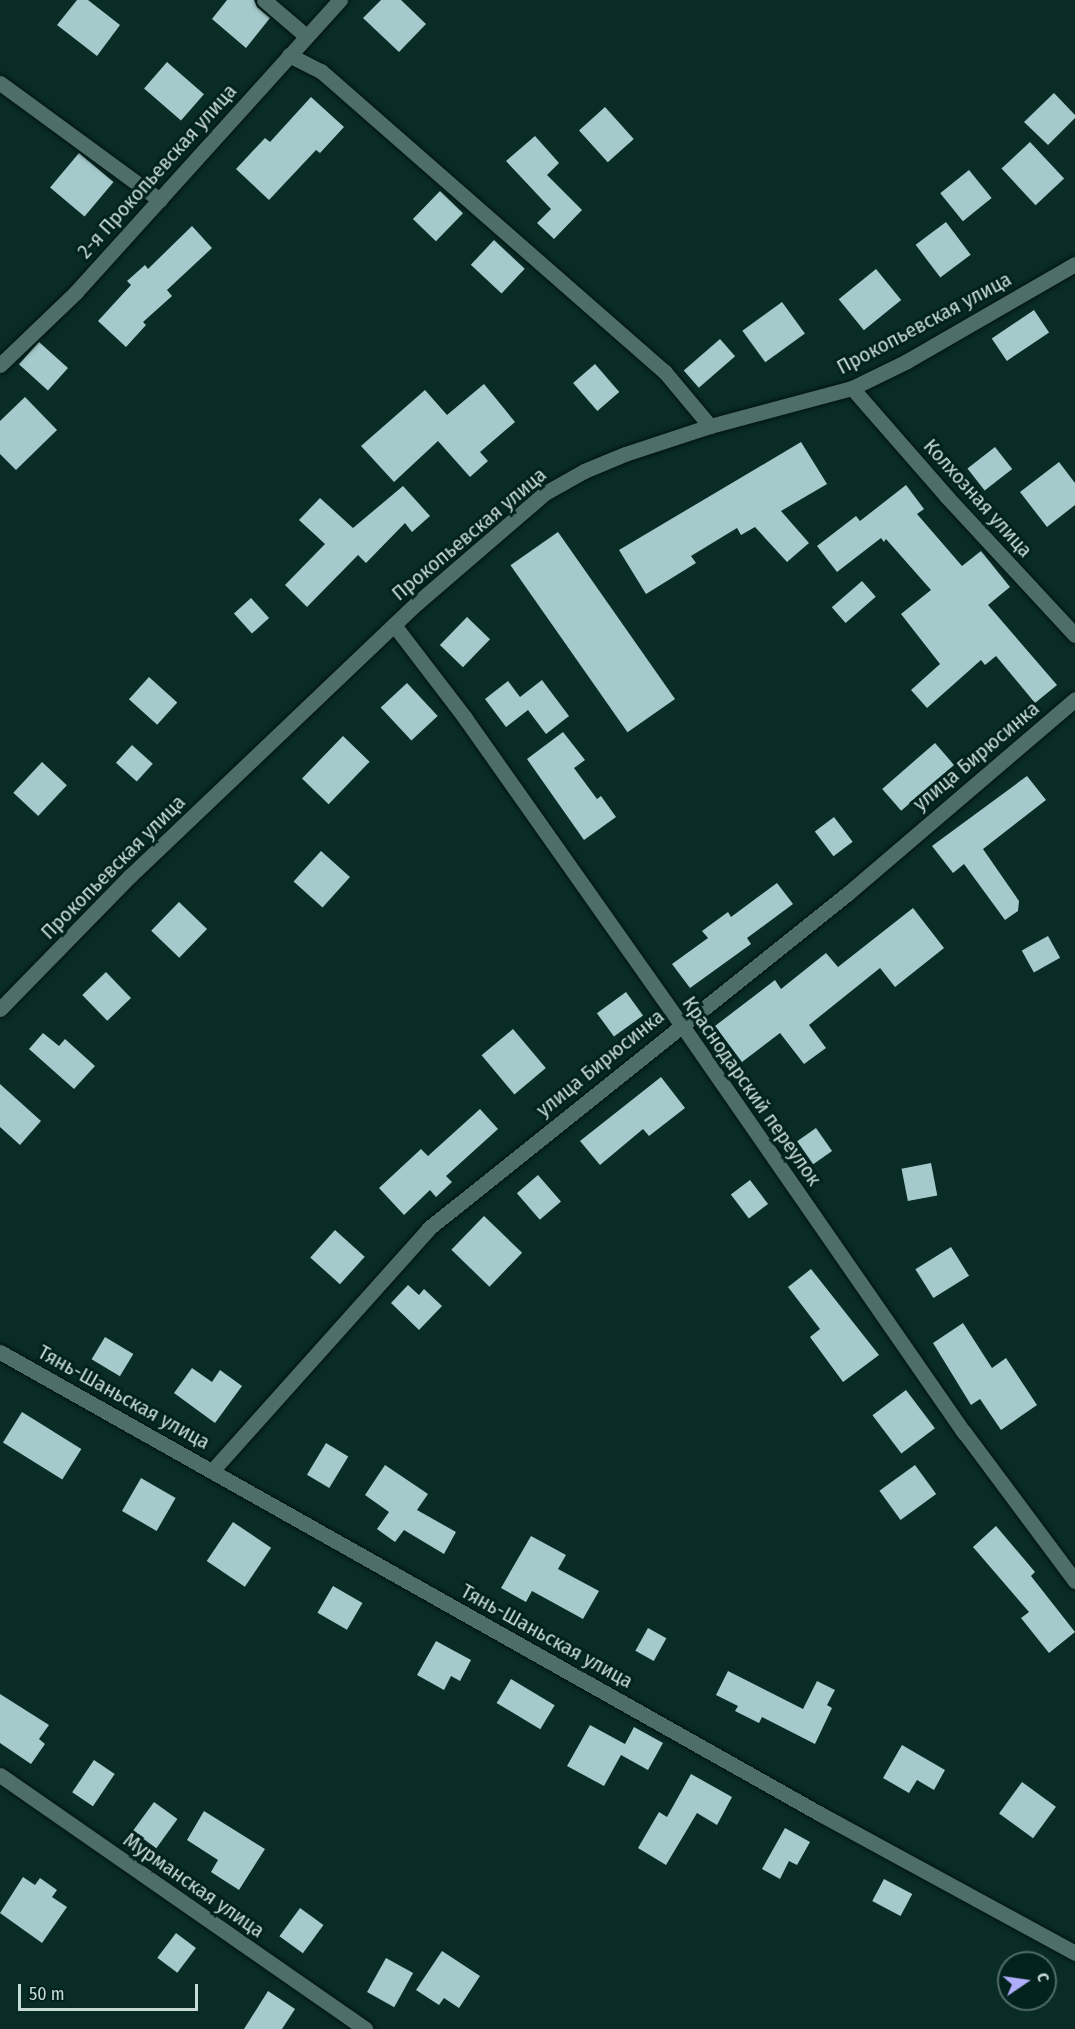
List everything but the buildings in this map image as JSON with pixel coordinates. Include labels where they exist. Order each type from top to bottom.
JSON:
[{"type":"street","points":[[264,0],[306,36]]},
{"type":"street","name":"2-я Прокопьевская улица","points":[[0,365],[76,292],[340,0]]},
{"type":"street","points":[[290,55],[321,71],[655,363],[710,426]]},
{"type":"street","points":[[0,83],[160,200]]},
{"type":"street","name":"Прокопьевская улица","points":[[0,1009],[130,876],[394,625],[545,493],[584,471],[625,454],[710,426],[852,388],[907,361],[1075,264]]},
{"type":"street","name":"Колхозная улица","points":[[852,388],[1075,635]]},
{"type":"street","name":"Краснодарский переулок","points":[[394,625],[465,718],[964,1432],[1075,1581]]},
{"type":"street","name":"улица Бирюсинка","points":[[212,1471],[429,1228],[681,1024],[847,894],[1075,699]]},
{"type":"street","name":"Тянь-Шаньская улица","points":[[0,1352],[822,1815],[1075,1953]]},
{"type":"street","name":"Мурманская улица","points":[[0,1775],[365,2029]]}]
